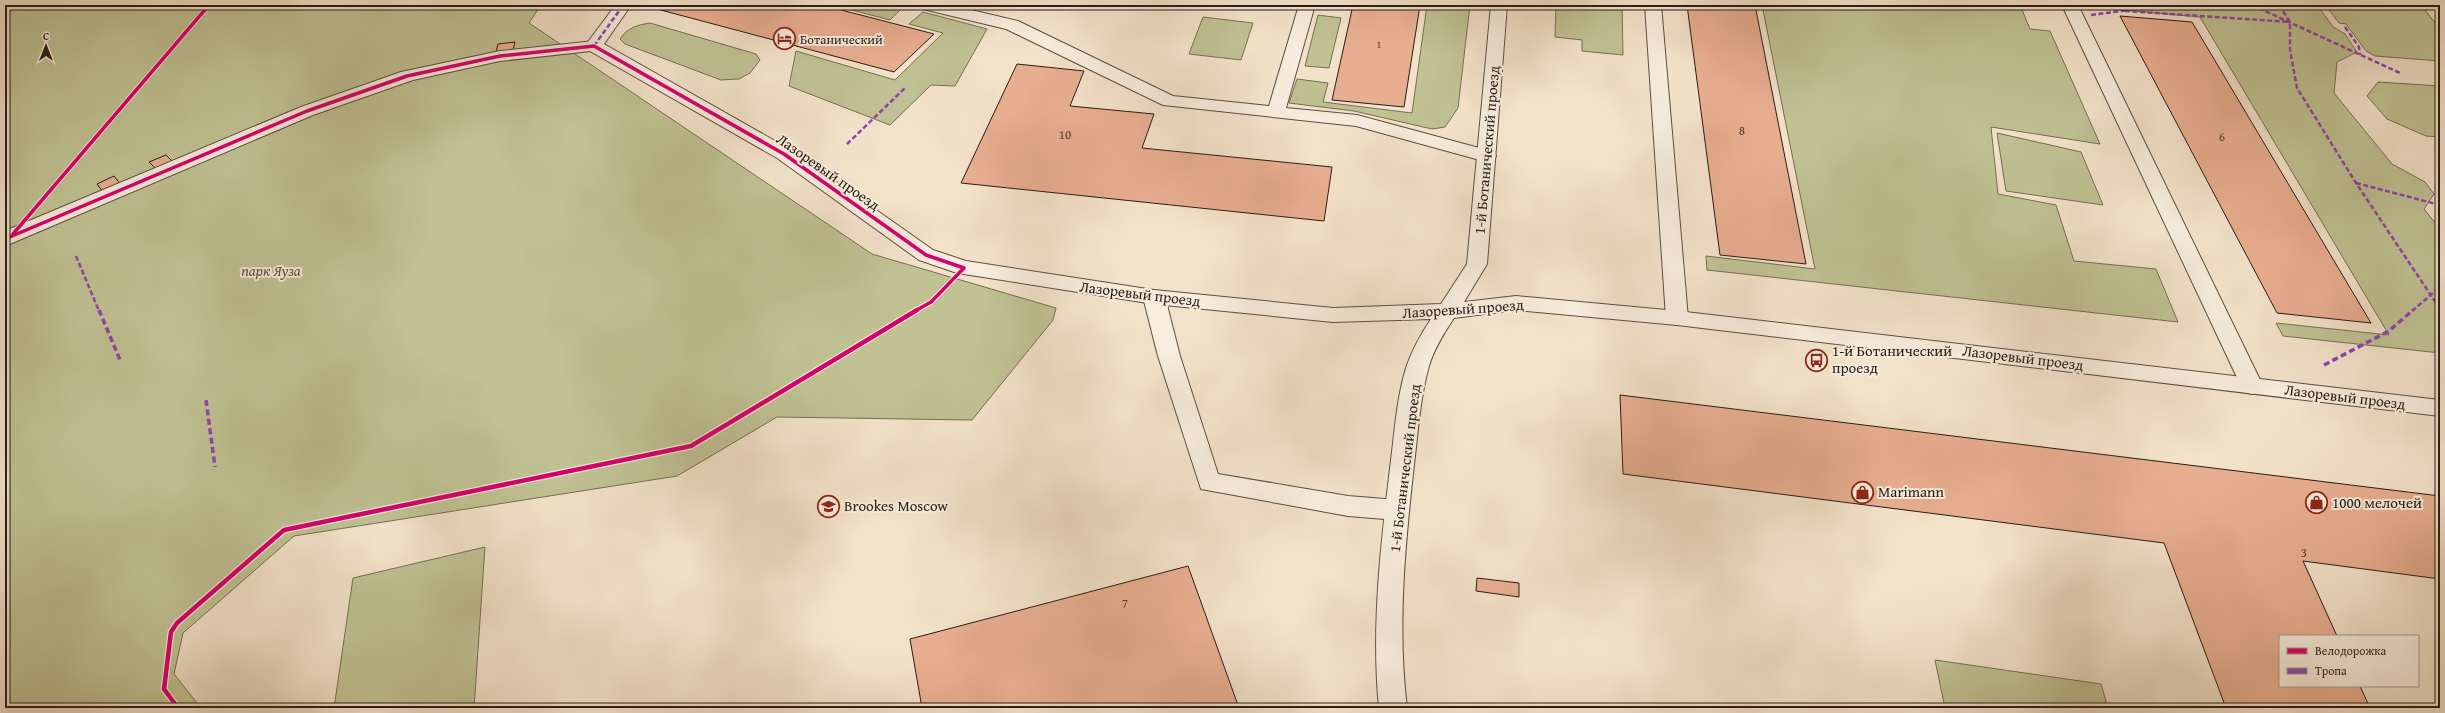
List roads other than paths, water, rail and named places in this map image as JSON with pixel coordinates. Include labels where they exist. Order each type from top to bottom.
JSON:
[{"type":"street","points":[[5,239],[307,111],[408,76],[442,66],[500,56],[594,46],[619,11],[620,5]]},
{"type":"street","points":[[929,5],[1012,25],[1168,101],[1357,121],[1486,156]]},
{"type":"street","points":[[1276,112],[1307,5]]},
{"type":"street","name":"1-й Ботанический проезд","points":[[1393,708],[1388,664],[1397,510],[1410,401],[1418,366],[1428,341],[1477,264],[1499,5]]},
{"type":"street","points":[[1653,5],[1678,318]]},
{"type":"street","points":[[2070,5],[2252,386]]},
{"type":"street","name":"Лазоревый проезд","points":[[594,46],[784,154],[926,256],[964,268],[1154,297],[1333,315],[1448,311],[1516,302],[1678,318],[2440,408]]},
{"type":"street","points":[[1154,297],[1169,356],[1209,482],[1348,506],[1397,510]]},
{"type":"place","name":"Ботанический","points":[[784,39]]},
{"type":"place","name":"1-й Ботанический проезд","points":[[1816,360]]},
{"type":"place","name":"Marimann","points":[[1863,492]]},
{"type":"place","name":"1000 мелочей","points":[[2316,503]]},
{"type":"place","name":"Brookes Moscow","points":[[828,506]]},
{"type":"park label","name":"парк Яуза","points":[[271,271]]}]
